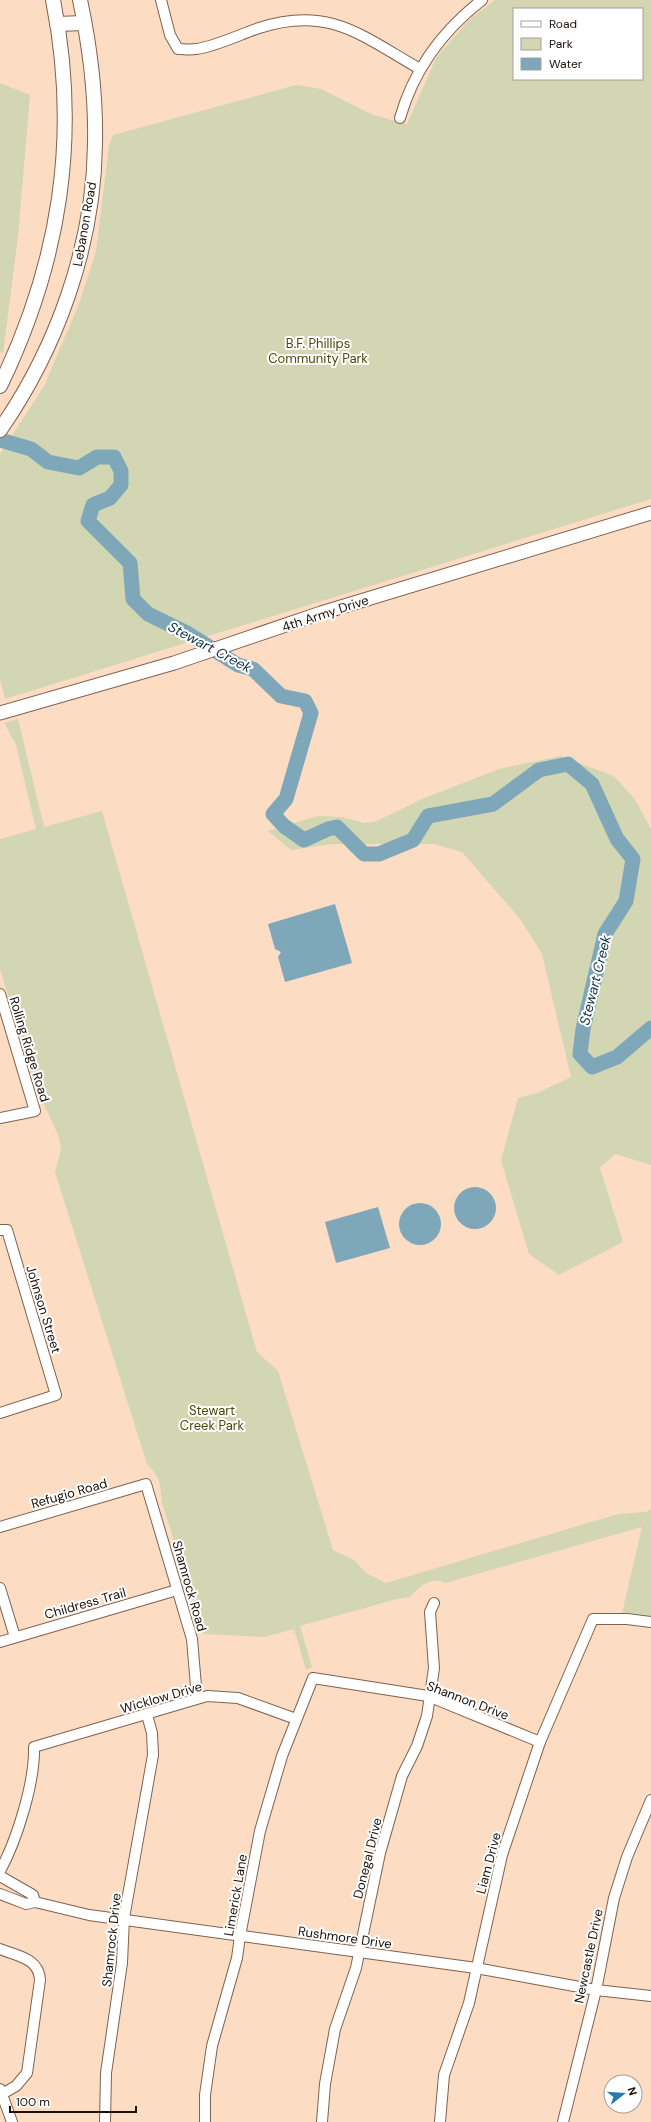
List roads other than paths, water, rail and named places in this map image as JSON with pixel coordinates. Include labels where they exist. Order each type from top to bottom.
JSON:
[{"type":"main road","points":[[0,386],[13,359],[48,258],[63,172],[66,137],[62,55],[53,0]]},
{"type":"main road","name":"Lebanon Road","points":[[0,430],[36,369],[55,330],[78,265],[91,192],[95,144],[92,90],[80,0]]},
{"type":"main road","points":[[57,24],[84,23]]},
{"type":"street","points":[[160,0],[170,35],[178,49],[196,49],[267,26],[292,20],[312,21],[338,24],[354,30],[420,69]]},
{"type":"street","points":[[400,118],[407,94],[420,69],[446,34],[482,0]]},
{"type":"street","name":"4th Army Drive","points":[[0,713],[118,679],[329,611],[651,512]]},
{"type":"street","name":"Rolling Ridge Road","points":[[0,994],[2,1006],[36,1111],[0,1118]]},
{"type":"street","name":"Johnson Street","points":[[0,1413],[56,1395],[3,1230]]},
{"type":"street","name":"Refugio Road","points":[[0,1527],[146,1484]]},
{"type":"street","name":"Shamrock Road","points":[[146,1484],[177,1590],[189,1625],[195,1652],[197,1698]]},
{"type":"street","points":[[0,1588],[15,1637]]},
{"type":"street","name":"Childress Trail","points":[[0,1642],[177,1590]]},
{"type":"street","name":"Donegal Drive","points":[[322,2122],[325,2084],[331,2046],[335,2029],[356,1968],[358,1952],[380,1853],[402,1776],[417,1746],[427,1716],[428,1696],[433,1679],[430,1612],[434,1603]]},
{"type":"street","name":"Liam Drive","points":[[440,2122],[444,2075],[459,2036],[502,1855],[540,1742],[593,1619],[651,1622]]},
{"type":"street","name":"Shannon Drive","points":[[313,1678],[428,1696],[540,1742]]},
{"type":"street","name":"Limerick Lane","points":[[205,2122],[206,2095],[212,2046],[236,1963],[262,1825],[272,1788],[296,1719],[313,1678]]},
{"type":"street","name":"Wicklow Drive","points":[[0,1871],[15,1842],[28,1788],[34,1747],[147,1715],[197,1698],[218,1696],[238,1698],[296,1719]]},
{"type":"street","name":"Shamrock Drive","points":[[105,2122],[106,2073],[122,1963],[124,1918],[153,1755],[152,1733],[147,1715]]},
{"type":"street","name":"Newcastle Drive","points":[[563,2122],[596,1990],[614,1898],[627,1857],[651,1800]]},
{"type":"street","points":[[0,1876],[33,1895],[35,1902]]},
{"type":"street","name":"Rushmore Drive","points":[[0,1894],[26,1904],[35,1902],[74,1912],[476,1968],[596,1990],[651,1996]]},
{"type":"street","points":[[0,1949],[31,1961],[40,1972],[28,2073],[16,2086],[1,2091],[12,2122]]},
{"type":"water","points":[[335,904],[352,963],[285,982],[278,957],[281,952],[275,949],[268,924]]},
{"type":"water","points":[[475,1187],[490,1193],[496,1208],[490,1223],[475,1229],[460,1223],[454,1208],[460,1193]]},
{"type":"water","points":[[416,1203],[424,1203],[435,1209],[441,1220],[441,1228],[435,1239],[424,1245],[416,1245],[405,1239],[399,1228],[399,1220],[405,1209]]},
{"type":"water","points":[[378,1207],[390,1248],[336,1263],[325,1222]]},
{"type":"waterway","name":"Stewart Creek","points":[[0,440],[31,449],[48,462],[79,468],[97,457],[114,457],[121,471],[121,485],[110,498],[93,505],[88,521],[130,563],[133,599],[148,614],[187,633],[238,665],[253,669],[281,696],[305,701],[311,713],[286,799],[273,814],[284,826],[304,840],[328,829],[337,827],[364,854],[379,854],[413,840],[428,816],[493,804],[539,770],[568,764],[592,784],[617,839],[633,859],[626,901],[605,934],[583,1029],[580,1054],[592,1067],[617,1057],[651,1028]]},
{"type":"park label","name":"B.F. Phillips Community Park","points":[[318,350]]},
{"type":"park label","name":"Stewart Creek Park","points":[[212,1418]]}]
